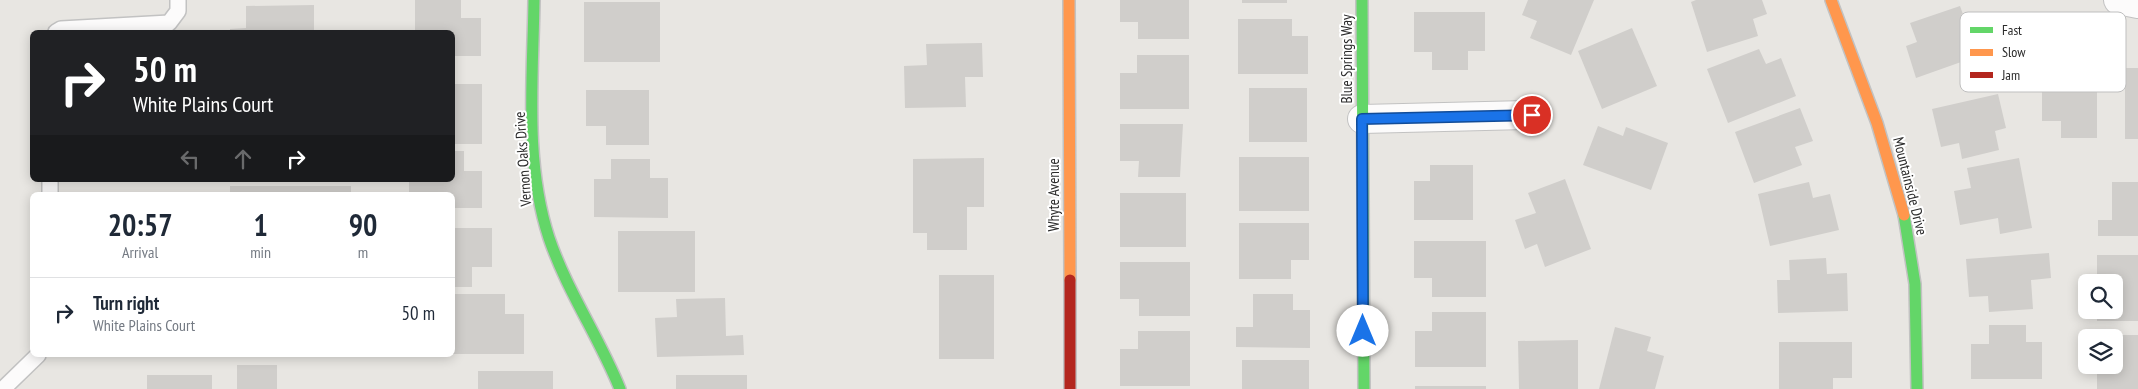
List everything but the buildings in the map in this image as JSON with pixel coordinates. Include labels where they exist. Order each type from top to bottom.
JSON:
[{"type":"street","name":"Vernon Oaks Drive","points":[[534,0],[534,144],[539,197],[548,236],[566,279],[608,355],[620,389]]},
{"type":"street","name":"Whyte Avenue","points":[[1069,0],[1070,389]]},
{"type":"street","name":"Blue Springs Way","points":[[1362,0],[1364,389]]},
{"type":"street","name":"Mountainside Drive","points":[[1832,0],[1886,147],[1898,187],[1912,259],[1916,313],[1917,389]]},
{"type":"street","points":[[2118,0],[2138,4]]},
{"type":"street","points":[[1362,119],[1532,115]]},
{"type":"lane","points":[[59,30],[169,23],[178,11],[178,0]]},
{"type":"lane","points":[[3,389],[36,357]]},
{"type":"traffic: fast","points":[[534,0],[533,150],[541,209],[556,258],[620,389]]},
{"type":"traffic: fast","points":[[1362,0],[1364,389]]},
{"type":"traffic: fast","points":[[1904,215],[1915,284],[1917,389]]},
{"type":"traffic: slow","points":[[1069,0],[1070,280]]},
{"type":"traffic: slow","points":[[1831,0],[1877,123],[1904,215]]},
{"type":"traffic: jam","points":[[1070,280],[1070,389]]},
{"type":"route","points":[[1363,331],[1362,119],[1532,115]]}]
